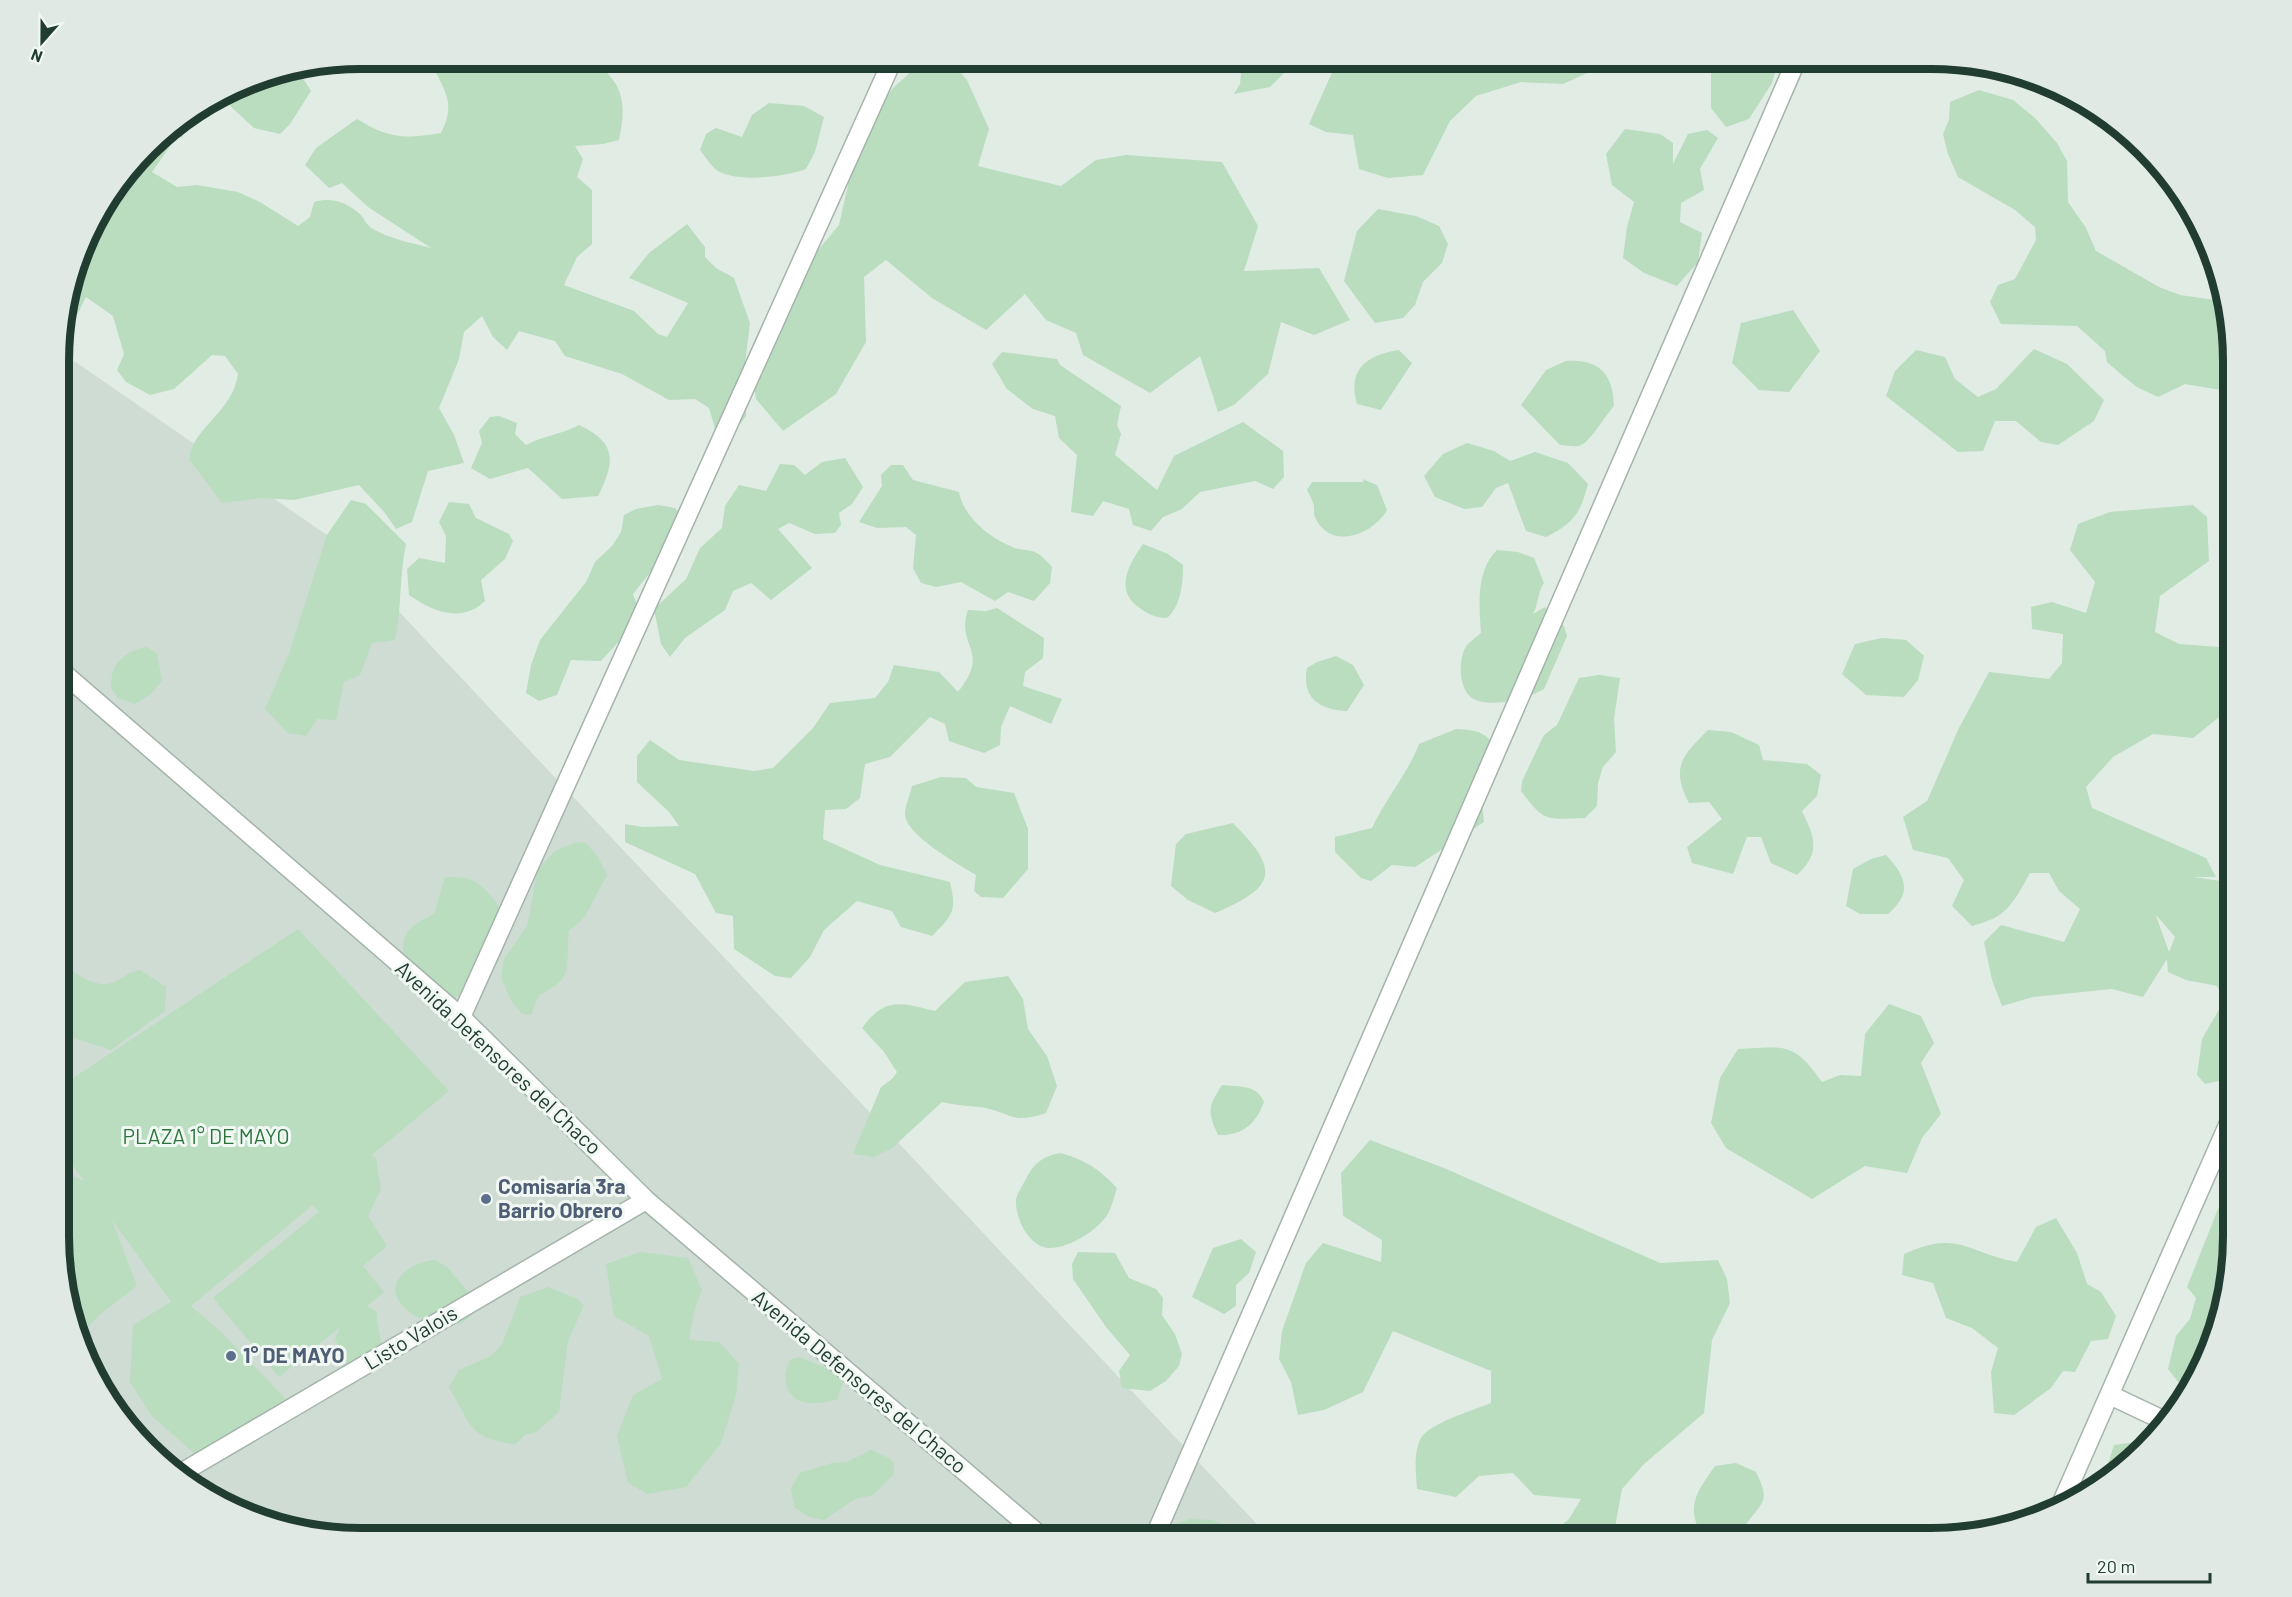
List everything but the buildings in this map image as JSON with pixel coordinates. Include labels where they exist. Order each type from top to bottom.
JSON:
[{"type":"street","points":[[461,1017],[888,69]]},
{"type":"street","points":[[1158,1528],[1793,69]]},
{"type":"street","name":"Avenida Defensores del Chaco","points":[[69,678],[461,1017],[646,1200],[1031,1528]]},
{"type":"street","points":[[2065,1495],[2223,1137]]},
{"type":"street","name":"Listo Valois","points":[[186,1470],[646,1200]]},
{"type":"street","points":[[2110,1395],[2160,1418]]},
{"type":"shaded area","points":[[69,358],[327,535],[1261,1528],[361,1528],[323,1526],[267,1513],[232,1498],[183,1468],[154,1443],[129,1414],[99,1365],[84,1330],[71,1274],[69,1236]]},
{"type":"green space","points":[[436,69],[604,69],[615,83],[621,96],[622,125],[619,140],[603,144],[575,146],[583,159],[577,177],[592,190],[592,244],[577,257],[564,285],[634,311],[658,334],[667,337],[688,303],[629,278],[649,253],[687,224],[705,247],[705,257],[716,268],[734,278],[750,323],[745,364],[746,416],[740,424],[716,432],[709,408],[695,399],[669,400],[622,374],[565,356],[555,341],[519,331],[507,350],[493,337],[482,316],[464,332],[459,359],[439,408],[454,435],[464,463],[428,471],[412,522],[396,529],[385,513],[359,485],[294,500],[261,498],[222,503],[189,459],[198,438],[229,399],[238,374],[225,356],[212,355],[174,389],[150,395],[126,382],[117,370],[124,354],[113,316],[86,297],[77,315],[73,315],[84,267],[99,232],[129,183],[167,142],[171,145],[152,172],[177,187],[197,185],[238,192],[260,202],[298,226],[310,217],[314,202],[327,200],[339,202],[361,215],[369,226],[380,232],[431,248],[368,207],[342,183],[329,188],[305,165],[316,148],[357,119],[397,136],[441,133],[447,116],[448,101]]},
{"type":"green space","points":[[914,69],[958,69],[967,80],[989,129],[978,166],[1061,186],[1096,160],[1126,155],[1222,162],[1258,226],[1244,271],[1319,268],[1350,320],[1314,335],[1281,322],[1268,374],[1234,405],[1218,412],[1200,356],[1150,393],[1083,355],[1076,333],[1046,320],[1025,294],[986,330],[932,298],[886,260],[864,277],[866,342],[836,394],[783,431],[756,399],[752,372],[793,280],[839,225],[860,132],[893,88]]},
{"type":"green space","points":[[1242,69],[1288,69],[1270,87],[1234,94],[1240,84]]},
{"type":"green space","points":[[1334,69],[1583,69],[1587,73],[1563,84],[1521,82],[1476,96],[1450,121],[1423,175],[1388,178],[1359,169],[1353,135],[1326,132],[1309,124]]},
{"type":"green space","points":[[1711,69],[1776,69],[1772,83],[1749,119],[1726,127],[1711,108]]},
{"type":"green space","points":[[301,76],[311,91],[290,124],[280,134],[254,128],[224,103],[249,91]]},
{"type":"green space","points":[[1979,90],[2013,100],[2035,118],[2057,143],[2067,161],[2068,202],[2086,228],[2096,251],[2159,287],[2180,295],[2216,300],[2221,323],[2223,390],[2185,384],[2158,397],[2137,387],[2107,362],[2105,351],[2077,326],[2001,324],[1990,302],[1998,285],[2015,279],[2036,240],[2035,227],[2015,210],[1958,177],[1948,154],[1943,134],[1949,120],[1950,102]]},
{"type":"green space","points":[[769,103],[804,106],[824,117],[815,152],[806,169],[758,178],[733,176],[714,168],[700,150],[706,134],[716,128],[742,137],[752,115]]},
{"type":"green space","points":[[183,129],[183,137],[171,139]]},
{"type":"green space","points":[[1625,129],[1660,134],[1673,143],[1673,164],[1688,134],[1707,130],[1718,138],[1700,169],[1704,190],[1681,203],[1680,222],[1702,233],[1698,262],[1677,286],[1644,273],[1623,258],[1627,227],[1634,202],[1612,185],[1606,154]]},
{"type":"green space","points":[[1378,209],[1416,216],[1439,226],[1448,244],[1442,263],[1423,282],[1415,305],[1403,318],[1375,323],[1344,281],[1357,231]]},
{"type":"green space","points":[[1793,310],[1820,351],[1789,392],[1759,390],[1732,363],[1741,323]]},
{"type":"green space","points":[[2034,349],[2067,364],[2104,400],[2094,421],[2058,445],[2041,442],[2016,421],[1995,421],[1983,451],[1958,452],[1886,396],[1895,371],[1916,350],[1945,357],[1955,379],[1978,397],[1996,389]]},
{"type":"green space","points":[[1399,350],[1412,363],[1381,410],[1357,404],[1355,382],[1362,366],[1378,356]]},
{"type":"green space","points":[[1002,352],[1057,359],[1060,365],[1121,406],[1117,425],[1121,434],[1115,455],[1157,490],[1174,456],[1243,422],[1283,451],[1284,477],[1273,489],[1255,481],[1200,492],[1182,509],[1163,517],[1151,531],[1133,525],[1129,509],[1103,501],[1093,516],[1071,512],[1077,455],[1059,438],[1055,416],[1033,409],[1007,389],[992,364]]},
{"type":"green space","points":[[1566,361],[1578,361],[1596,366],[1607,377],[1613,395],[1614,406],[1592,435],[1579,446],[1560,445],[1521,405],[1546,370]]},
{"type":"green space","points":[[499,416],[517,423],[515,434],[526,445],[579,425],[600,438],[606,446],[610,463],[598,496],[562,499],[528,468],[490,479],[471,468],[482,443],[479,431],[490,417]]},
{"type":"green space","points":[[1467,443],[1494,451],[1510,461],[1535,452],[1568,463],[1588,484],[1579,510],[1563,527],[1546,537],[1526,531],[1508,483],[1496,488],[1482,507],[1464,509],[1435,497],[1424,476],[1443,454]]},
{"type":"green space","points":[[845,458],[863,487],[852,504],[839,513],[841,525],[835,533],[815,534],[789,523],[778,529],[812,568],[771,600],[751,583],[733,591],[725,610],[685,638],[670,657],[661,644],[654,609],[686,579],[700,548],[722,528],[725,506],[739,485],[766,491],[780,464],[794,465],[805,475],[822,462]]},
{"type":"green space","points":[[891,465],[903,465],[913,480],[959,492],[965,509],[984,530],[1008,545],[1035,552],[1045,559],[1052,567],[1050,583],[1034,601],[1008,592],[995,601],[961,582],[936,587],[921,583],[913,568],[916,535],[906,527],[877,528],[859,522],[882,486],[881,475]]},
{"type":"green space","points":[[1362,479],[1377,485],[1387,510],[1381,519],[1352,536],[1331,534],[1322,528],[1315,517],[1314,505],[1307,490],[1312,482],[1364,482]]},
{"type":"green space","points":[[351,500],[366,504],[406,544],[395,640],[372,643],[360,675],[344,682],[336,720],[317,719],[306,736],[288,733],[265,709],[288,656],[327,535]]},
{"type":"green space","points":[[449,502],[469,504],[476,518],[509,534],[513,541],[505,559],[481,580],[485,601],[466,612],[447,613],[427,606],[409,595],[407,569],[419,558],[445,563],[446,536],[439,522]]},
{"type":"green space","points":[[658,505],[675,508],[685,520],[656,565],[633,594],[641,617],[601,661],[571,660],[557,695],[539,701],[526,693],[531,665],[540,640],[586,582],[595,562],[612,546],[621,532],[624,515],[636,509]]},
{"type":"green space","points":[[2193,505],[2207,517],[2209,561],[2160,596],[2155,632],[2179,644],[2219,647],[2223,650],[2223,714],[2193,738],[2153,734],[2113,757],[2086,787],[2092,808],[2206,858],[2216,877],[2193,877],[2223,880],[2223,999],[2217,986],[2186,980],[2168,972],[2167,959],[2143,997],[2112,989],[2033,997],[2002,1006],[1992,980],[1984,942],[2001,925],[2064,942],[2080,909],[2059,891],[2049,873],[2030,873],[2014,901],[2002,913],[1972,926],[1952,906],[1964,880],[1948,858],[1913,850],[1903,817],[1927,801],[1959,728],[1989,672],[2049,679],[2062,663],[2063,634],[2032,629],[2031,607],[2052,602],[2086,613],[2095,582],[2070,550],[2078,524],[2110,512]],"holes":[[[2156,916],[2175,937],[2169,952]]]},
{"type":"green space","points":[[1143,544],[1168,554],[1183,565],[1182,587],[1178,601],[1167,618],[1144,611],[1130,599],[1127,592],[1126,576]]},
{"type":"green space","points":[[1497,550],[1518,552],[1534,558],[1544,583],[1533,614],[1545,607],[1564,626],[1567,636],[1544,689],[1518,699],[1488,703],[1467,694],[1462,680],[1461,665],[1467,645],[1481,633],[1480,588],[1485,568]]},
{"type":"green space","points":[[997,608],[1044,638],[1043,658],[1025,672],[1023,686],[1062,699],[1051,724],[1010,706],[1001,727],[1000,745],[984,753],[949,741],[945,724],[930,717],[890,757],[865,764],[860,798],[846,809],[825,810],[823,839],[880,865],[950,882],[952,912],[932,936],[901,927],[892,911],[857,901],[824,930],[810,957],[791,978],[775,976],[734,949],[733,916],[716,913],[695,874],[625,842],[625,824],[643,827],[679,826],[669,812],[637,782],[637,756],[650,740],[679,760],[754,771],[773,768],[813,728],[830,703],[875,698],[888,682],[894,665],[939,672],[958,692],[968,678],[972,666],[973,657],[965,623],[968,610],[986,611]]},
{"type":"green space","points":[[1882,638],[1906,640],[1924,656],[1918,680],[1904,697],[1866,695],[1842,674],[1855,644]]},
{"type":"green space","points":[[147,647],[157,653],[162,681],[150,695],[134,704],[118,698],[111,689],[111,680],[116,666],[131,652]]},
{"type":"green space","points":[[1336,656],[1353,665],[1364,685],[1347,711],[1321,705],[1310,695],[1307,687],[1307,668]]},
{"type":"green space","points":[[1599,675],[1620,678],[1614,719],[1616,752],[1603,767],[1598,783],[1597,806],[1585,818],[1547,817],[1536,809],[1521,791],[1522,781],[1544,735],[1557,725],[1579,678]]},
{"type":"green space","points":[[1456,729],[1484,735],[1504,758],[1480,788],[1484,822],[1415,867],[1392,865],[1371,881],[1361,878],[1335,852],[1335,837],[1372,828],[1409,766],[1419,744]]},
{"type":"green space","points":[[1708,730],[1731,732],[1759,745],[1763,760],[1807,764],[1821,775],[1817,796],[1802,811],[1810,829],[1813,852],[1805,867],[1797,875],[1771,863],[1761,837],[1747,837],[1733,874],[1692,863],[1687,847],[1722,819],[1709,802],[1689,803],[1680,780],[1682,762]]},
{"type":"green space","points":[[941,777],[966,778],[976,787],[1014,793],[1028,829],[1028,869],[1003,898],[981,897],[974,891],[976,875],[934,849],[907,822],[905,811],[912,786]]},
{"type":"green space","points":[[1233,823],[1259,854],[1265,876],[1260,886],[1250,895],[1215,913],[1188,900],[1171,886],[1176,844],[1186,834]]},
{"type":"green space","points":[[576,842],[586,843],[598,857],[607,875],[584,918],[569,931],[568,963],[564,977],[551,989],[539,995],[531,1015],[522,1014],[510,999],[501,977],[504,959],[527,926],[538,869],[555,851]]},
{"type":"green space","points":[[1886,855],[1898,870],[1904,884],[1904,892],[1896,906],[1888,914],[1860,914],[1846,906],[1853,869],[1871,859]]},
{"type":"green space","points":[[445,877],[465,878],[478,883],[501,909],[481,958],[471,969],[468,986],[456,998],[438,987],[403,955],[404,939],[410,929],[434,914]]},
{"type":"green space","name":"PLAZA 1° DE MAYO","points":[[298,929],[449,1091],[372,1155],[376,1158],[381,1189],[368,1216],[387,1246],[363,1266],[384,1292],[367,1306],[377,1312],[382,1349],[367,1364],[347,1363],[335,1339],[340,1327],[279,1377],[213,1298],[319,1212],[313,1205],[191,1306],[220,1331],[286,1399],[196,1455],[151,1415],[130,1382],[133,1325],[171,1302],[112,1220],[137,1286],[98,1316],[84,1330],[71,1274],[69,1174],[84,1181],[69,1159],[69,1081]]},
{"type":"green space","points":[[69,969],[79,976],[100,984],[114,982],[140,970],[166,987],[165,1011],[111,1050],[69,1037]]},
{"type":"green space","points":[[1008,976],[1023,999],[1028,1029],[1047,1056],[1057,1086],[1046,1113],[1018,1118],[990,1109],[942,1102],[891,1149],[873,1157],[853,1154],[881,1087],[897,1072],[884,1052],[862,1028],[870,1018],[886,1006],[903,1004],[935,1011],[965,982]]},
{"type":"green space","points":[[2223,1003],[2223,1080],[2205,1084],[2197,1075],[2202,1039]]},
{"type":"green space","points":[[1889,1004],[1921,1016],[1934,1043],[1921,1063],[1941,1114],[1922,1138],[1907,1173],[1865,1166],[1812,1199],[1726,1148],[1711,1123],[1720,1078],[1738,1049],[1787,1049],[1803,1059],[1822,1082],[1840,1075],[1861,1076],[1865,1034]]},
{"type":"green space","points":[[1222,1085],[1252,1089],[1261,1096],[1264,1102],[1257,1117],[1247,1127],[1227,1135],[1218,1135],[1211,1114],[1212,1104]]},
{"type":"green space","points":[[1370,1140],[1444,1168],[1660,1263],[1718,1260],[1727,1279],[1730,1303],[1712,1340],[1704,1413],[1644,1464],[1622,1489],[1615,1528],[1558,1528],[1569,1519],[1581,1499],[1534,1495],[1513,1473],[1479,1476],[1456,1497],[1417,1489],[1416,1457],[1421,1438],[1426,1432],[1443,1422],[1491,1403],[1491,1371],[1393,1331],[1363,1392],[1324,1410],[1298,1415],[1291,1382],[1279,1359],[1282,1331],[1306,1263],[1323,1243],[1381,1262],[1382,1240],[1343,1216],[1341,1173]]},
{"type":"green space","points":[[1060,1153],[1092,1166],[1117,1188],[1107,1215],[1094,1229],[1065,1245],[1042,1247],[1025,1231],[1018,1215],[1016,1200],[1029,1173],[1036,1165],[1048,1156]]},
{"type":"green space","points":[[2223,1203],[2221,1274],[2208,1330],[2181,1386],[2168,1369],[2176,1336],[2190,1319],[2196,1298],[2187,1287],[2218,1209]]},
{"type":"green space","points":[[2056,1218],[2077,1253],[2087,1284],[2101,1292],[2116,1316],[2108,1339],[2091,1341],[2075,1372],[2063,1371],[2051,1388],[2014,1415],[1994,1413],[1991,1372],[1998,1348],[1972,1328],[1946,1318],[1933,1283],[1902,1275],[1904,1254],[1938,1243],[1951,1243],[2017,1262],[2036,1227]]},
{"type":"green space","points":[[1241,1239],[1256,1252],[1249,1273],[1236,1285],[1236,1306],[1224,1314],[1192,1297],[1213,1248]]},
{"type":"green space","points":[[640,1252],[688,1258],[702,1290],[694,1312],[689,1340],[719,1342],[739,1364],[736,1395],[721,1443],[686,1487],[647,1494],[628,1483],[617,1436],[633,1395],[662,1379],[649,1336],[614,1316],[606,1264]]},
{"type":"green space","points":[[1078,1252],[1115,1253],[1129,1278],[1156,1289],[1163,1298],[1162,1315],[1175,1334],[1182,1354],[1179,1366],[1166,1381],[1150,1391],[1122,1388],[1119,1371],[1130,1355],[1106,1327],[1073,1279],[1072,1264]]},
{"type":"green space","points":[[435,1260],[447,1267],[475,1300],[471,1316],[460,1324],[419,1317],[407,1310],[399,1301],[396,1284],[406,1270]]},
{"type":"green space","points":[[548,1287],[577,1299],[584,1305],[568,1341],[559,1412],[536,1432],[525,1435],[515,1444],[488,1438],[473,1428],[449,1387],[459,1370],[491,1356],[502,1344],[520,1297]]},
{"type":"green space","points":[[800,1357],[840,1374],[843,1382],[837,1400],[808,1403],[794,1397],[785,1380],[786,1373],[791,1359]]},
{"type":"green space","points":[[2139,1442],[2106,1470],[2114,1445]]},
{"type":"green space","points":[[871,1450],[889,1458],[894,1464],[893,1475],[873,1495],[855,1499],[824,1520],[809,1517],[794,1507],[791,1489],[800,1473],[832,1463],[847,1462]]},
{"type":"green space","points":[[1736,1463],[1756,1472],[1764,1495],[1761,1505],[1746,1524],[1761,1528],[1697,1528],[1694,1510],[1697,1495],[1715,1466]]},
{"type":"green space","points":[[1191,1519],[1213,1520],[1229,1528],[1173,1528],[1175,1524]]},
{"type":"place","name":"Comisaría 3ra Barrio Obrero","points":[[486,1199]]},
{"type":"place","name":"1° DE MAYO","points":[[231,1356]]}]
